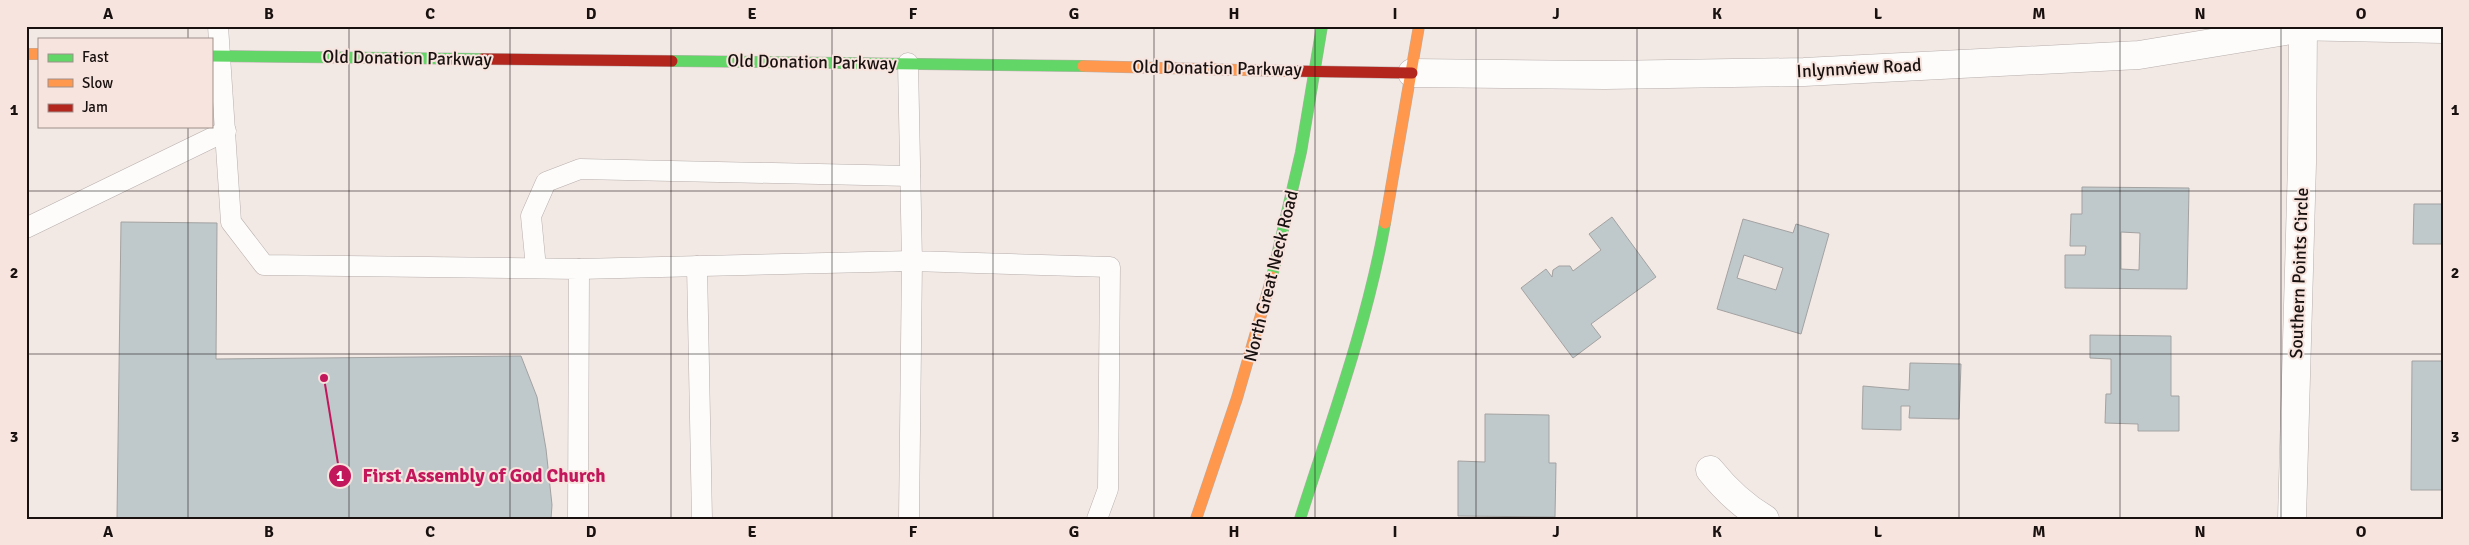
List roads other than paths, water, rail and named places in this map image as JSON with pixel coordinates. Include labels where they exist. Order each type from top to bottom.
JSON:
[{"type":"street","name":"North Great Neck Road","points":[[1196,519],[1236,404],[1286,223],[1316,70],[1322,26]]},
{"type":"street","points":[[1300,519],[1350,367],[1379,255],[1419,26]]},
{"type":"street","name":"Inlynnview Road","points":[[1412,73],[1605,75],[1804,72],[2140,55],[2295,27],[2443,29]]},
{"type":"street","name":"Southern Points Circle","points":[[2292,519],[2302,163],[2295,27]]},
{"type":"street","name":"Old Donation Parkway","points":[[216,56],[908,64],[1412,73]]},
{"type":"street","points":[[1710,470],[1723,486],[1749,510],[1765,519]]},
{"type":"lane","points":[[218,26],[216,56],[226,132],[231,222],[264,265],[579,268],[912,261],[1110,268],[1108,489],[1097,519]]},
{"type":"lane","points":[[908,64],[912,261],[909,519]]},
{"type":"lane","points":[[26,228],[226,132]]},
{"type":"lane","points":[[536,268],[531,216],[546,182],[580,169],[910,176]]},
{"type":"lane","points":[[697,266],[702,519]]},
{"type":"lane","points":[[578,519],[579,268]]},
{"type":"place","name":"First Assembly of God Church","points":[[324,378]]}]
